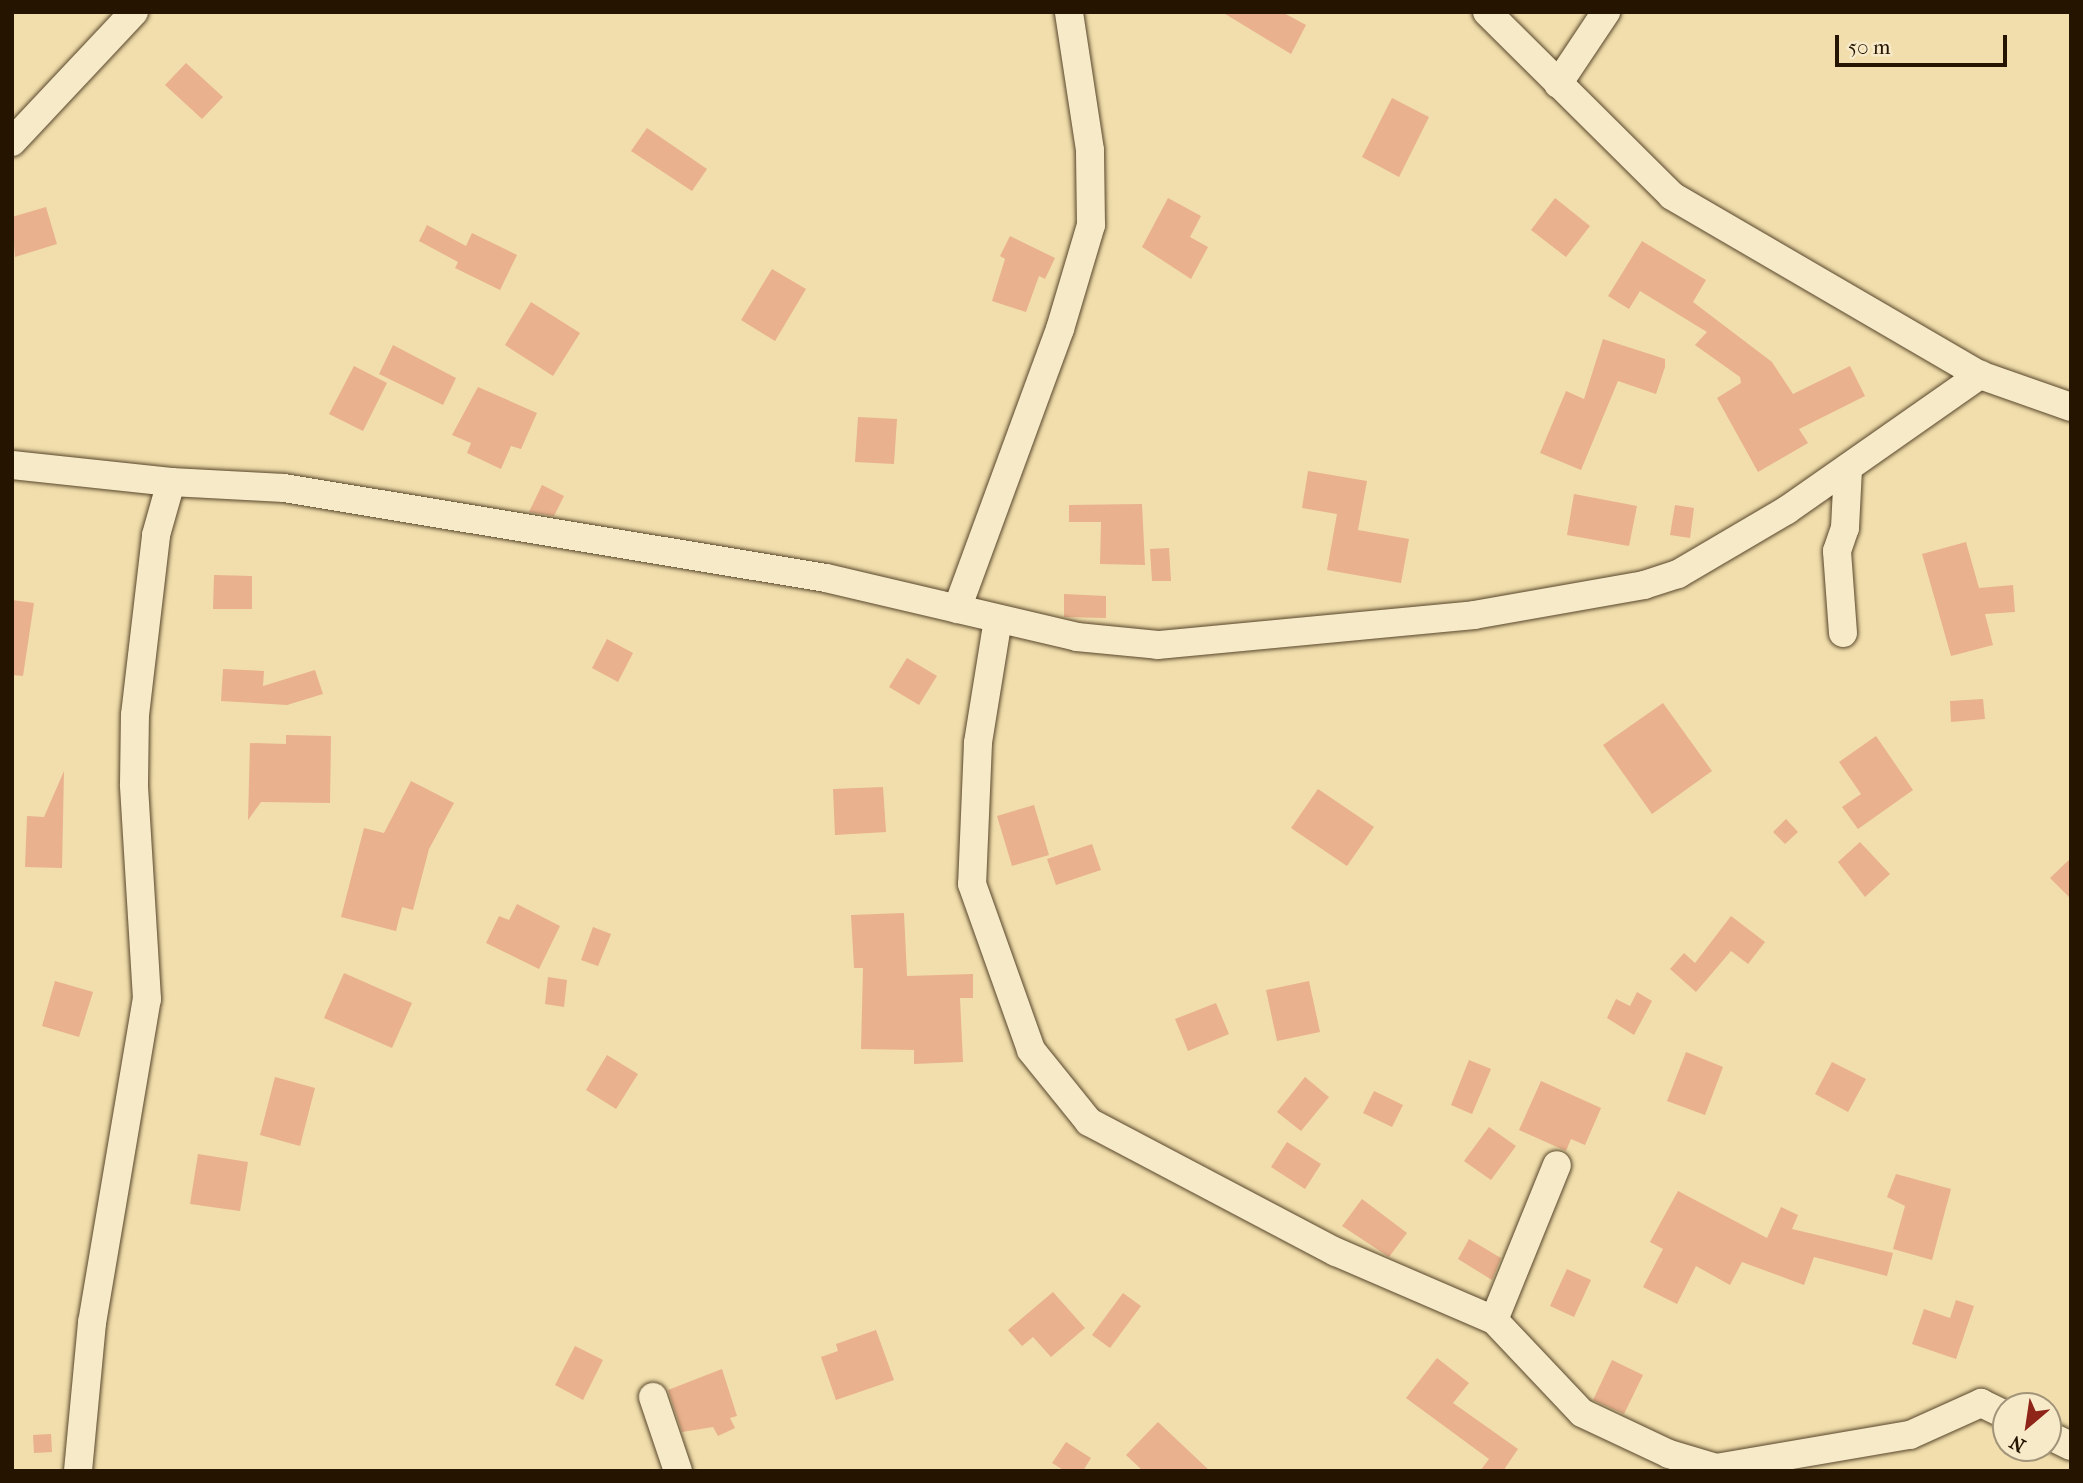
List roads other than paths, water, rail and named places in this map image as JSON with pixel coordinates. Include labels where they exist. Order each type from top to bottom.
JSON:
[{"type":"street","points":[[12,142],[134,12]]},
{"type":"street","points":[[957,609],[1060,329],[1091,225],[1090,150],[1069,12]]},
{"type":"street","points":[[1487,12],[1672,196],[1980,375],[2071,407]]},
{"type":"street","points":[[1558,84],[1606,12]]},
{"type":"street","points":[[12,465],[171,482],[284,488],[825,578],[1077,637],[1158,645],[1474,615],[1644,585],[1678,574],[1726,548],[1848,468],[1980,375]]},
{"type":"street","points":[[1843,633],[1837,551],[1845,528],[1848,468]]},
{"type":"street","points":[[78,1471],[92,1324],[146,999],[134,784],[135,715],[156,535],[171,482]]},
{"type":"street","points":[[998,619],[978,743],[972,884],[1031,1050],[1089,1122],[1336,1252],[1494,1320],[1582,1413],[1669,1454],[1716,1470],[1910,1435],[1981,1403],[1992,1408]]},
{"type":"street","points":[[1494,1320],[1557,1165]]},
{"type":"street","points":[[653,1397],[678,1471]]}]
